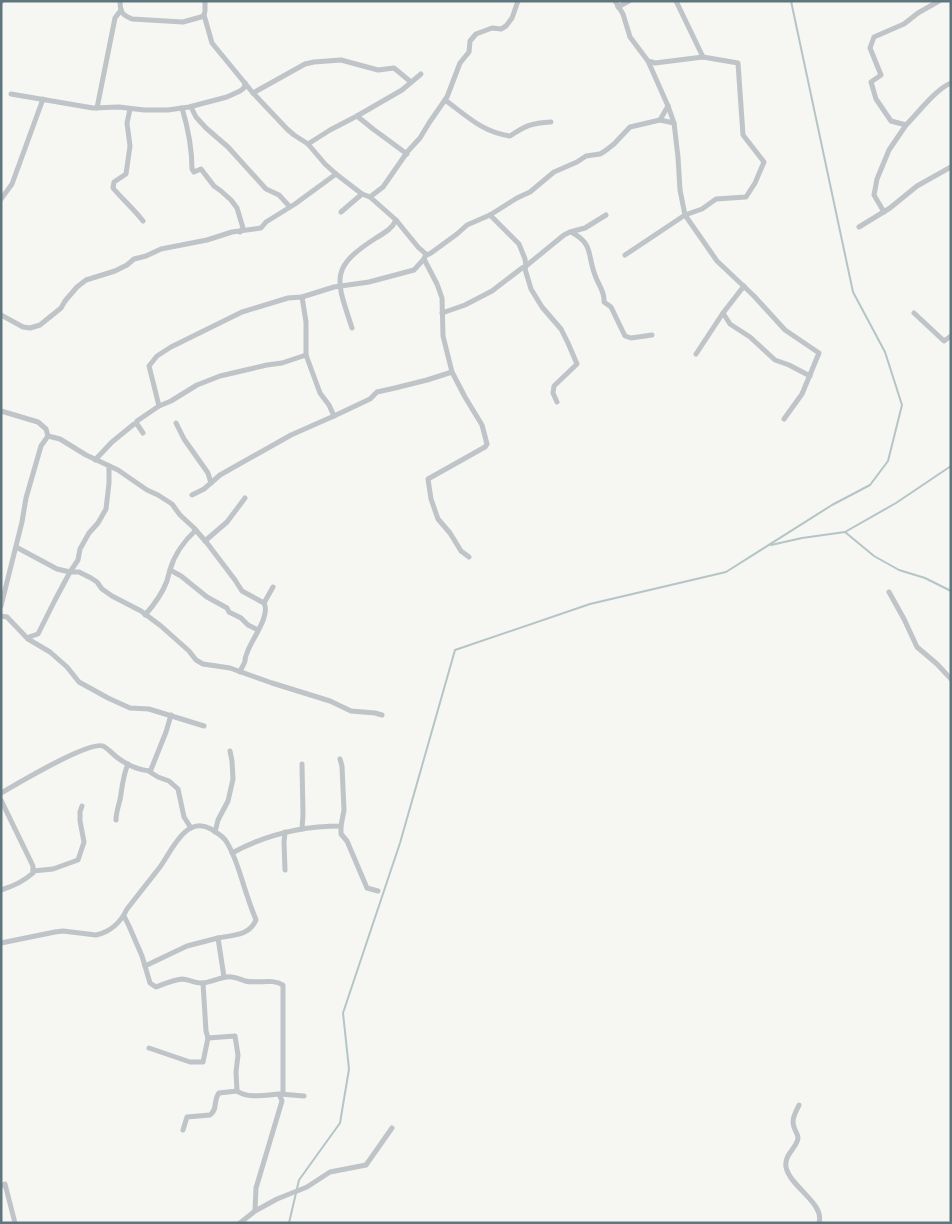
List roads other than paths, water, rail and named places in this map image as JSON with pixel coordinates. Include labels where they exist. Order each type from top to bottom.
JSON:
[{"type":"street","points":[[120,1],[121,10],[125,16],[132,19],[183,22],[204,15]]},
{"type":"street","points":[[205,1],[204,15],[212,43],[253,93],[287,129],[308,144],[336,174],[362,194],[370,197],[396,220],[425,256],[442,298],[443,336],[452,372],[482,425],[487,444],[485,447],[428,479],[431,499],[438,519],[450,533],[461,551],[469,557]]},
{"type":"street","points":[[370,197],[383,187],[406,154],[420,138],[428,123],[445,100],[460,63],[468,52],[470,41],[476,34],[492,28],[501,29],[506,26],[512,18],[518,1]]},
{"type":"street","points":[[629,1],[617,4],[623,14],[630,37],[648,61],[674,123],[680,190],[685,215],[717,261],[744,286],[785,330],[819,353],[802,394],[784,419]]},
{"type":"street","points":[[676,1],[703,57]]},
{"type":"street","points":[[906,124],[891,120],[876,99],[871,82],[881,75],[870,48],[874,37],[904,24],[918,13],[939,1]]},
{"type":"street","points":[[97,108],[115,18],[121,10]]},
{"type":"street","points":[[625,255],[685,215],[702,208],[716,199],[746,197],[755,183],[764,162],[743,134],[738,63],[703,57],[656,63],[648,61]]},
{"type":"street","points":[[253,93],[305,64],[325,61],[341,60],[378,70],[394,68],[411,82]]},
{"type":"street","points":[[308,144],[402,90],[421,74]]},
{"type":"street","points":[[11,94],[97,108],[144,110],[191,107],[240,92],[245,83]]},
{"type":"street","points":[[884,212],[874,195],[877,179],[890,150],[906,124],[946,85],[951,83]]},
{"type":"street","points":[[1,199],[12,184],[43,99]]},
{"type":"street","points":[[445,100],[482,128],[498,134],[510,136],[526,126],[540,122],[551,122]]},
{"type":"street","points":[[660,120],[668,106]]},
{"type":"street","points":[[191,107],[196,117],[206,128],[228,148],[266,189],[279,195],[290,207]]},
{"type":"street","points":[[182,108],[189,132],[192,169],[194,172],[201,170],[214,186],[237,208],[243,228],[240,232]]},
{"type":"street","points":[[130,109],[127,123],[130,146],[126,174],[114,182],[113,188],[143,222]]},
{"type":"street","points":[[357,116],[406,154]]},
{"type":"street","points":[[159,406],[149,366],[157,356],[171,347],[242,312],[288,298],[302,297],[334,287],[370,282],[414,270],[425,256],[467,225],[490,215],[530,192],[554,172],[586,156],[605,151],[630,127],[660,120],[674,123]]},
{"type":"street","points":[[859,227],[890,208],[917,186],[951,167]]},
{"type":"street","points":[[1,315],[30,328],[40,325],[62,308],[64,301],[86,280],[115,271],[134,259],[161,249],[207,240],[232,232],[261,228],[266,222],[336,174]]},
{"type":"street","points":[[341,212],[362,194]]},
{"type":"street","points":[[490,215],[519,244],[525,259],[525,269],[532,289],[542,307],[561,329],[577,364],[554,386],[553,393],[557,402]]},
{"type":"street","points":[[442,313],[464,305],[492,291],[561,238],[570,232],[585,228],[606,215]]},
{"type":"street","points":[[352,328],[340,287],[341,270],[348,259],[390,229],[396,220]]},
{"type":"street","points":[[570,232],[578,236],[586,244],[590,253],[594,275],[602,290],[604,302],[611,307],[626,336],[631,338],[652,335]]},
{"type":"street","points":[[696,354],[723,313],[744,286]]},
{"type":"street","points":[[302,297],[306,322],[306,355],[320,393],[334,416]]},
{"type":"street","points":[[723,313],[730,324],[750,336],[775,360],[810,376]]},
{"type":"street","points":[[914,313],[944,341],[951,336]]},
{"type":"street","points":[[137,421],[159,406],[220,376],[282,363],[306,355]]},
{"type":"street","points":[[192,494],[204,489],[220,475],[291,435],[370,399],[377,392],[452,372]]},
{"type":"street","points":[[1,411],[38,422],[46,429],[48,436]]},
{"type":"street","points":[[176,423],[184,439],[208,472],[211,483]]},
{"type":"street","points":[[95,460],[112,442],[134,424],[137,424],[144,433]]},
{"type":"street","points":[[48,436],[60,439],[95,460],[118,470],[172,504],[205,541],[242,591],[264,603],[266,611],[246,654],[245,662],[240,672]]},
{"type":"street","points":[[1,606],[22,522],[26,498],[41,446],[48,436]]},
{"type":"street","points":[[28,639],[28,636],[38,634],[54,600],[78,560],[80,549],[106,509],[109,466]]},
{"type":"street","points":[[205,541],[227,522],[245,498]]},
{"type":"street","points":[[145,615],[155,604],[167,582],[170,570],[182,546],[196,530]]},
{"type":"street","points":[[16,547],[57,569],[79,572],[91,578],[102,589],[161,626],[189,651],[196,660],[203,664],[230,668],[330,701],[351,711],[382,715]]},
{"type":"street","points":[[170,570],[181,576],[207,597],[227,608],[229,612],[241,618],[248,625],[258,630]]},
{"type":"street","points":[[264,603],[273,587]]},
{"type":"street","points":[[889,592],[917,647],[951,679]]},
{"type":"street","points":[[1,616],[7,617],[28,639],[50,652],[80,682],[108,698],[130,708],[149,709],[204,726]]},
{"type":"street","points":[[150,771],[166,732],[170,715]]},
{"type":"street","points":[[1,793],[72,755],[97,746],[103,746],[119,760],[142,770],[150,771],[158,777],[169,781],[178,789],[184,817],[191,828]]},
{"type":"street","points":[[215,832],[218,820],[228,801],[233,779],[230,751]]},
{"type":"street","points":[[340,759],[344,810],[341,834],[350,847],[367,888],[378,891]]},
{"type":"street","points":[[116,820],[128,764]]},
{"type":"street","points":[[302,764],[302,828]]},
{"type":"street","points":[[1,800],[33,866],[32,873],[25,880],[1,890]]},
{"type":"street","points":[[32,871],[53,869],[78,860],[84,842],[80,821],[82,806]]},
{"type":"street","points":[[1,943],[63,931],[96,935],[115,926],[175,843],[191,828],[201,825],[205,826],[226,840],[232,852],[256,920],[254,925],[245,933],[182,948],[145,966]]},
{"type":"street","points":[[232,852],[261,838],[302,828],[341,826]]},
{"type":"street","points":[[284,870],[286,832]]},
{"type":"street","points":[[124,916],[150,983],[156,987],[184,979],[203,983],[224,977],[234,977],[253,982],[276,982],[283,985],[282,1100],[256,1188],[254,1211]]},
{"type":"street","points":[[218,938],[224,977]]},
{"type":"street","points":[[149,1048],[190,1062],[203,1062],[208,1038],[203,983]]},
{"type":"street","points":[[208,1038],[235,1036],[238,1056],[236,1072],[237,1090]]},
{"type":"street","points":[[183,1130],[187,1117],[210,1115],[213,1113],[218,1093],[237,1090],[242,1094],[304,1096]]},
{"type":"street","points":[[799,1105],[793,1121],[798,1141],[787,1158],[786,1167],[793,1181],[817,1208],[820,1218],[819,1223]]},
{"type":"street","points":[[240,1223],[254,1211],[277,1199],[308,1187],[330,1172],[366,1164],[392,1128]]},
{"type":"street","points":[[1,1186],[5,1184],[15,1223]]},
{"type":"waterway","points":[[1,4],[4,1]]},
{"type":"waterway","points":[[289,1223],[299,1180],[340,1123],[349,1069],[343,1013],[400,843],[455,650],[590,604],[726,572],[832,505],[870,485],[888,461],[902,405],[885,352],[853,292],[791,1]]},
{"type":"waterway","points":[[771,545],[802,538],[845,532],[896,503],[951,466]]},
{"type":"waterway","points":[[845,532],[874,556],[899,570],[925,578],[951,591]]}]
